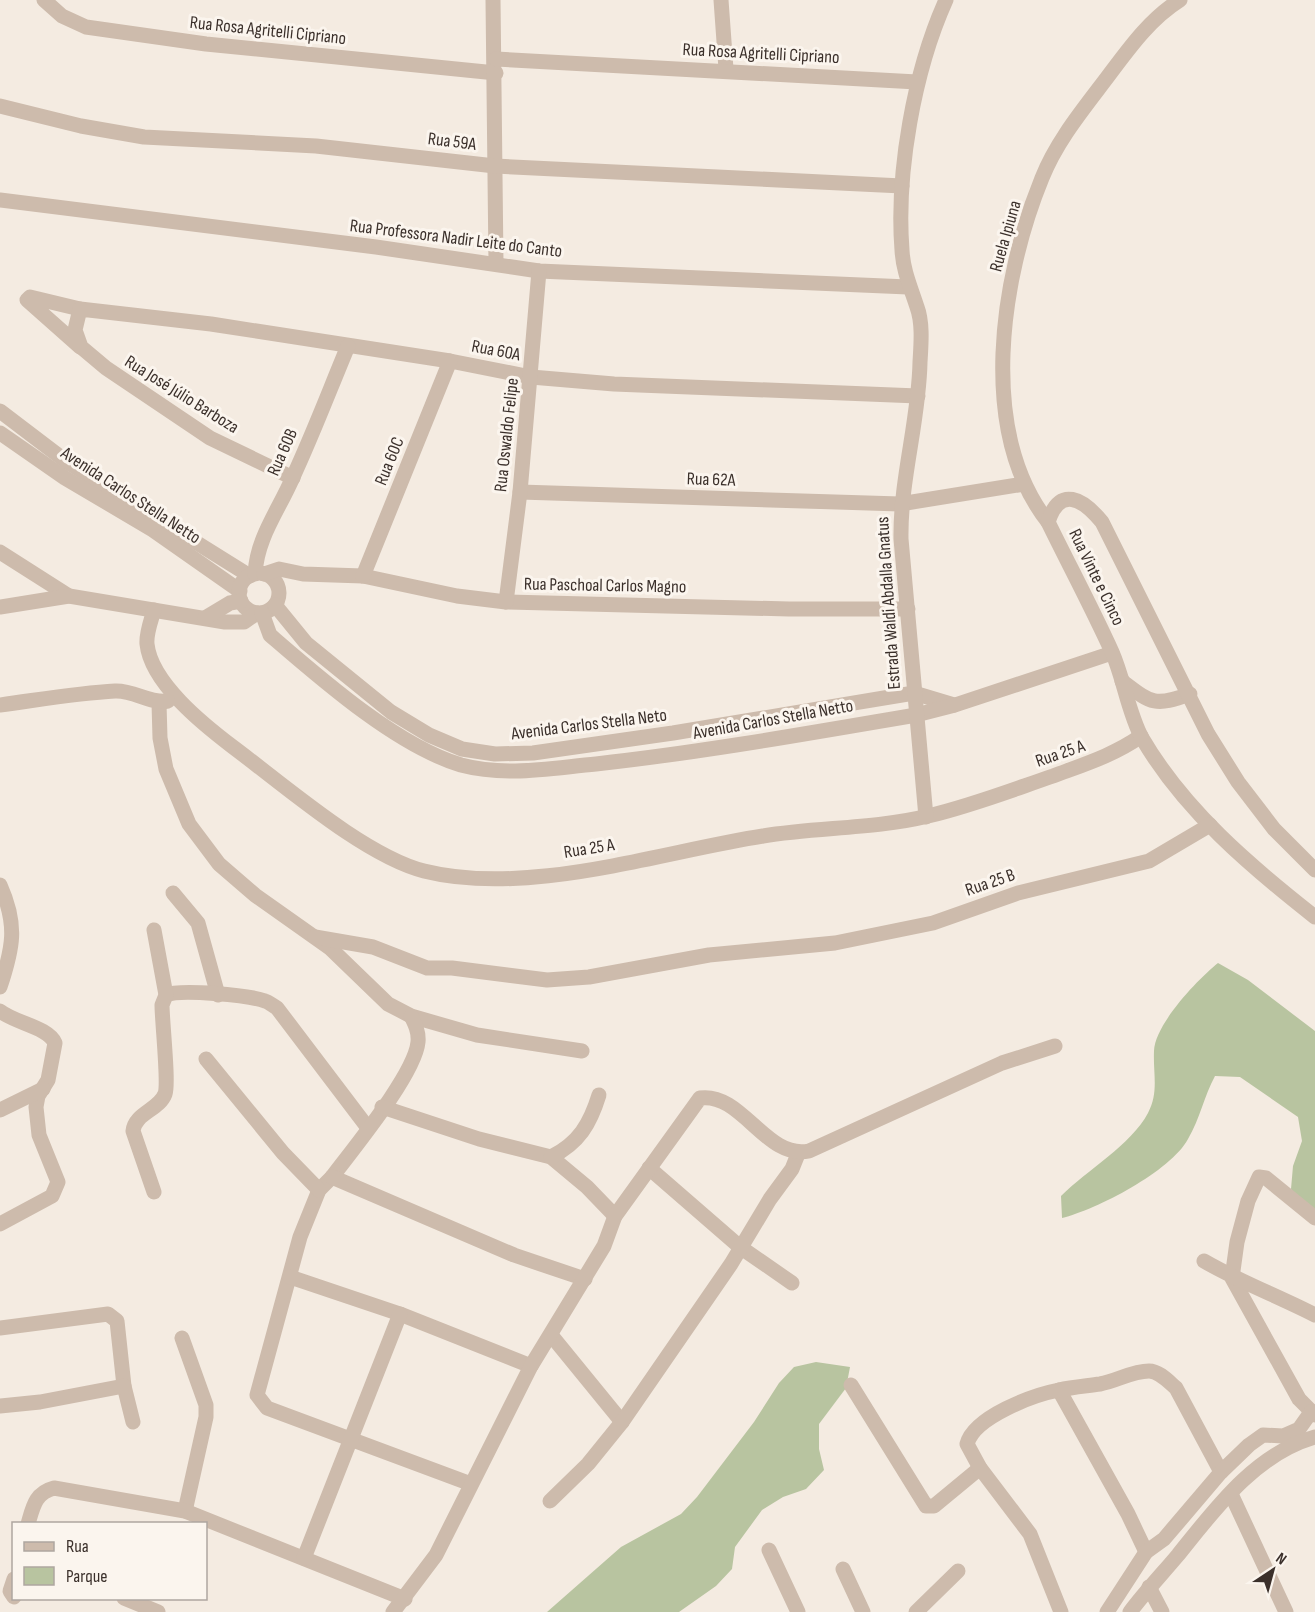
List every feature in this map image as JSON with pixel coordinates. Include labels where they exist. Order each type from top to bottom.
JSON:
[{"type":"street","name":"Rua Rosa Agritelli Cipriano","points":[[44,0],[62,16],[86,27],[206,44],[496,66],[726,69],[917,82]]},
{"type":"street","points":[[493,0],[496,66],[496,264]]},
{"type":"street","points":[[721,0],[726,69]]},
{"type":"street","name":"Estrada Waldi Abdalla Gnatus","points":[[926,817],[900,504],[918,396],[921,339],[918,309],[908,287],[902,251],[902,186],[917,82],[945,0]]},
{"type":"street","name":"Ruela Ipiuna","points":[[1048,522],[1033,503],[1024,484],[1007,424],[1004,349],[1007,306],[1019,251],[1042,177],[1074,122],[1143,30],[1180,0]]},
{"type":"street","name":"Rua 59A","points":[[0,106],[81,126],[144,137],[316,146],[495,166],[902,186]]},
{"type":"street","name":"Rua Professora Nadir Leite do Canto","points":[[0,200],[539,271],[908,287]]},
{"type":"street","name":"Rua Oswaldo Felipe","points":[[506,602],[520,492],[539,271]]},
{"type":"street","name":"Rua José Júlio Barboza","points":[[78,315],[30,297],[27,300],[105,368],[210,438],[293,478]]},
{"type":"street","points":[[78,315],[75,330],[81,347]]},
{"type":"street","name":"Rua 60A","points":[[78,315],[212,324],[531,376],[614,384],[918,396]]},
{"type":"street","name":"Rua 60B","points":[[256,575],[262,536],[293,478],[348,346]]},
{"type":"street","name":"Rua 60C","points":[[363,576],[450,361]]},
{"type":"street","points":[[0,411],[67,462],[256,575],[274,580],[277,600]]},
{"type":"street","name":"Avenida Carlos Stella Netto","points":[[0,433],[65,478],[153,530],[240,596]]},
{"type":"street","name":"Rua 62A","points":[[520,492],[900,504],[1024,484]]},
{"type":"street","name":"Rua Vinte e Cinco","points":[[1315,870],[1274,829],[1238,782],[1208,734],[1102,522],[1088,504],[1076,499],[1062,500],[1053,507],[1048,522],[1112,653],[1142,736],[1179,789],[1210,825],[1262,873],[1315,917]]},
{"type":"street","points":[[0,552],[69,596]]},
{"type":"street","name":"Rua Paschoal Carlos Magno","points":[[256,575],[279,569],[303,574],[363,576],[457,596],[506,602],[789,609],[908,609]]},
{"type":"street","points":[[0,607],[69,596],[244,622],[277,600],[303,574]]},
{"type":"street","points":[[205,618],[240,596],[256,575]]},
{"type":"street","points":[[240,596],[248,609],[260,613]]},
{"type":"street","name":"Avenida Carlos Stella Neto","points":[[277,600],[306,643],[391,712],[429,735],[462,749],[495,754],[533,753],[673,733],[914,693],[955,705]]},
{"type":"street","name":"Rua 25 A","points":[[154,610],[147,642],[149,655],[178,700],[220,737],[372,847],[403,865],[447,875],[492,880],[539,876],[652,858],[761,836],[926,817],[974,803],[1107,757],[1142,736]]},
{"type":"street","name":"Avenida Carlos Stella Netto","points":[[260,613],[270,635],[388,729],[426,751],[460,765],[503,773],[678,755],[916,715]]},
{"type":"street","points":[[916,715],[955,705],[1112,653]]},
{"type":"street","points":[[1122,681],[1147,700],[1157,703],[1190,694]]},
{"type":"street","points":[[0,705],[116,691],[137,693],[159,703],[178,700]]},
{"type":"street","points":[[159,703],[160,738],[166,769],[189,824],[219,864],[255,895],[315,937],[388,1004],[411,1016],[477,1035],[582,1051]]},
{"type":"street","name":"Rua 25 B","points":[[315,937],[373,947],[428,968],[452,968],[548,980],[589,977],[710,955],[835,943],[933,923],[1018,892],[1149,861],[1210,825]]},
{"type":"street","points":[[0,885],[7,901],[14,935],[0,987]]},
{"type":"street","points":[[173,893],[198,923],[218,995]]},
{"type":"street","points":[[154,930],[166,995],[162,1005],[166,1087],[165,1095],[138,1120],[133,1131],[154,1192]]},
{"type":"street","points":[[166,995],[176,991],[264,1000],[277,1008],[368,1128]]},
{"type":"street","points":[[0,1011],[52,1036],[54,1052],[45,1088],[38,1096],[36,1120],[58,1182],[52,1196],[0,1224]]},
{"type":"street","points":[[411,1016],[417,1028],[418,1044],[408,1070],[333,1177],[320,1190],[300,1236],[257,1395],[267,1408],[471,1484]]},
{"type":"street","points":[[393,1612],[436,1555],[531,1366],[604,1246],[615,1216],[692,1106],[700,1098],[710,1096],[722,1102],[778,1144],[798,1154],[1002,1063],[1055,1046]]},
{"type":"street","points":[[206,1059],[283,1153],[320,1190]]},
{"type":"street","points":[[0,1110],[45,1088]]},
{"type":"street","points":[[551,1157],[569,1148],[586,1130],[599,1095]]},
{"type":"street","points":[[382,1107],[479,1139],[551,1157],[587,1186],[615,1216]]},
{"type":"street","points":[[550,1501],[588,1464],[622,1422],[731,1264],[792,1169],[798,1154]]},
{"type":"street","points":[[649,1168],[740,1247],[792,1283]]},
{"type":"street","points":[[333,1177],[514,1255],[585,1279]]},
{"type":"street","points":[[1107,1612],[1146,1552],[1164,1539],[1221,1472],[1249,1444],[1263,1435],[1283,1436],[1299,1429],[1314,1413],[1299,1399],[1232,1278],[1237,1242],[1248,1201],[1259,1177],[1266,1178],[1315,1218]]},
{"type":"street","points":[[1204,1261],[1232,1278],[1281,1297],[1315,1315]]},
{"type":"street","points":[[290,1277],[400,1314],[531,1366]]},
{"type":"street","points":[[0,1328],[108,1314],[114,1316],[117,1321],[124,1386],[133,1422]]},
{"type":"street","points":[[304,1558],[400,1314]]},
{"type":"street","points":[[550,1335],[622,1422]]},
{"type":"street","points":[[182,1338],[206,1405],[206,1417],[185,1511]]},
{"type":"street","points":[[1061,1612],[1030,1534],[980,1468],[967,1444],[973,1431],[1023,1400],[1059,1390],[1102,1384],[1134,1373],[1152,1370],[1176,1388],[1221,1472]]},
{"type":"street","points":[[851,1385],[926,1506],[934,1506],[980,1468]]},
{"type":"street","points":[[0,1406],[40,1402],[124,1386]]},
{"type":"street","points":[[1059,1390],[1128,1514],[1146,1552]]},
{"type":"street","points":[[1130,1612],[1149,1587],[1231,1494],[1277,1452],[1315,1437]]},
{"type":"street","points":[[29,1522],[34,1501],[46,1490],[54,1488],[185,1511],[405,1599]]},
{"type":"street","points":[[1231,1494],[1286,1612]]},
{"type":"street","points":[[769,1550],[798,1612]]},
{"type":"street","points":[[843,1569],[863,1612]]},
{"type":"street","points":[[916,1612],[958,1571]]},
{"type":"street","points":[[1149,1587],[1162,1612]]},
{"type":"street","points":[[127,1600],[158,1612]]},
{"type":"green space","points":[[1218,963],[1248,980],[1315,1031],[1315,1224],[1291,1189],[1293,1166],[1302,1141],[1298,1117],[1240,1077],[1215,1076],[1188,1139],[1166,1164],[1112,1198],[1062,1218],[1061,1196],[1131,1136],[1148,1113],[1154,1090],[1156,1040],[1179,1003]]},
{"type":"green space","points":[[816,1362],[850,1367],[846,1388],[819,1424],[819,1449],[824,1470],[806,1489],[783,1497],[762,1510],[735,1547],[732,1569],[716,1586],[679,1612],[547,1612],[621,1547],[681,1514],[697,1497],[754,1422],[779,1383],[794,1367]]}]
